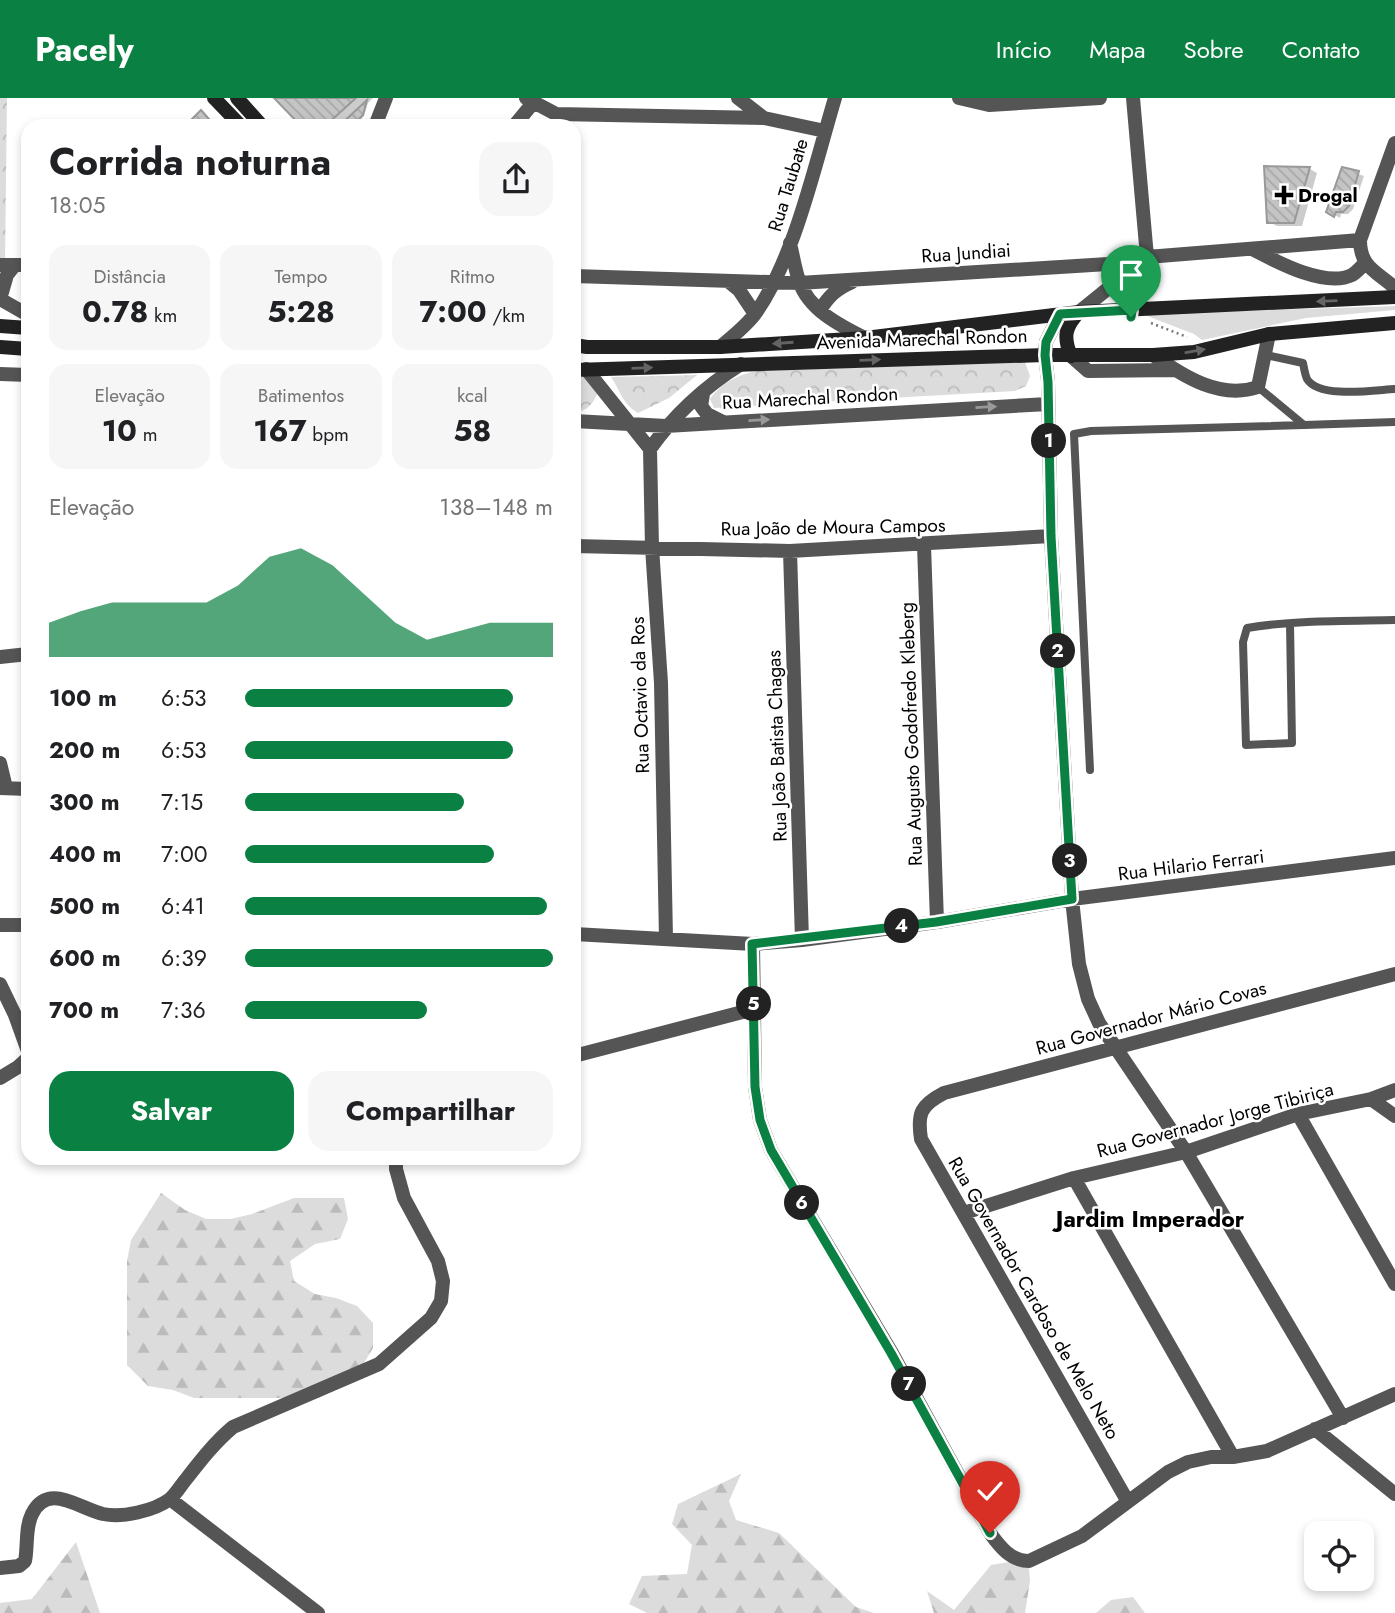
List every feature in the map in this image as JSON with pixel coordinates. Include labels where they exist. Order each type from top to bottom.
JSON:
[{"type":"main road","points":[[214,98],[234,119]]},
{"type":"main road","points":[[237,98],[256,119]]},
{"type":"main road","name":"Avenida Marechal Rondon","points":[[581,346],[720,347],[864,338],[1079,312],[1395,297]]},
{"type":"main road","points":[[1071,356],[1066,343],[1066,332],[1068,324],[1079,312]]},
{"type":"main road","points":[[1045,355],[1046,342],[1060,314]]},
{"type":"main road","name":"Avenida Marechal Rondon","points":[[581,370],[1045,355],[1153,355],[1194,352],[1269,334],[1395,323]]},
{"type":"main road","points":[[0,326],[21,328]]},
{"type":"main road","points":[[0,347],[21,348]]},
{"type":"street","points":[[378,119],[386,98]]},
{"type":"street","points":[[738,98],[764,118]]},
{"type":"street","name":"Rua Taubate","points":[[720,347],[755,314],[773,283],[790,243],[835,98]]},
{"type":"street","points":[[959,98],[990,102],[1100,98]]},
{"type":"street","points":[[1079,312],[1147,257],[1133,98]]},
{"type":"street","points":[[518,119],[530,101],[556,114],[764,118],[825,131]]},
{"type":"street","points":[[1395,142],[1360,240],[1360,254],[1364,263],[1395,288]]},
{"type":"street","name":"Rua Jundiai","points":[[581,276],[799,283],[1108,264],[1147,257],[1360,240]]},
{"type":"street","points":[[790,243],[799,283],[807,297],[835,323],[864,338]]},
{"type":"street","points":[[1251,249],[1320,278],[1355,274],[1364,263]]},
{"type":"street","points":[[14,265],[7,275],[0,299],[21,311]]},
{"type":"street","points":[[820,310],[837,289],[858,280]]},
{"type":"street","points":[[729,281],[755,314]]},
{"type":"street","points":[[1153,355],[1174,370],[1213,388],[1247,391],[1258,387],[1269,334]]},
{"type":"street","points":[[1045,355],[1051,536],[1072,899],[1079,964],[1088,999],[1098,1023],[1186,1152],[1343,1418]]},
{"type":"street","points":[[1071,356],[1088,371],[1174,370]]},
{"type":"street","points":[[581,371],[632,424],[650,449],[681,410],[741,363]]},
{"type":"street","points":[[0,374],[21,375]]},
{"type":"street","points":[[703,394],[701,406],[707,414],[723,422]]},
{"type":"street","name":"Rua Marechal Rondon","points":[[581,421],[666,426],[1048,404]]},
{"type":"street","name":"Rua Octavio da Ros","points":[[650,449],[652,547],[662,683],[666,939]]},
{"type":"street","name":"Rua João de Moura Campos","points":[[581,546],[790,551],[1051,536]]},
{"type":"street","name":"Rua Augusto Godofredo Kleberg","points":[[924,545],[936,922]]},
{"type":"street","name":"Rua João Batista Chagas","points":[[790,551],[802,940]]},
{"type":"street","points":[[0,657],[21,655]]},
{"type":"street","points":[[0,763],[3,788],[21,789]]},
{"type":"street","name":"Rua Hilario Ferrari","points":[[581,934],[752,944],[802,940],[936,922],[1072,899],[1395,858]]},
{"type":"street","points":[[0,925],[21,925]]},
{"type":"street","points":[[752,944],[755,1087],[760,1120],[771,1150],[891,1353],[998,1545],[1012,1557],[1029,1561],[1047,1555],[1082,1536],[1168,1472],[1188,1462],[1267,1451],[1395,1394]]},
{"type":"street","points":[[1389,975],[1395,986]]},
{"type":"street","name":"Rua Governador Mário Covas","points":[[922,1109],[944,1093],[1389,975]]},
{"type":"street","points":[[0,984],[21,1034]]},
{"type":"street","points":[[581,1054],[754,1009]]},
{"type":"street","points":[[0,1078],[21,1064]]},
{"type":"street","name":"Rua Governador Jorge Tibiriça","points":[[964,1213],[1074,1178],[1186,1152],[1298,1114],[1395,1090]]},
{"type":"street","points":[[1370,1098],[1395,1116]]},
{"type":"street","name":"Rua Governador Cardoso de Melo Neto","points":[[922,1109],[919,1124],[921,1139],[1128,1502]]},
{"type":"street","points":[[1298,1114],[1395,1284]]},
{"type":"street","points":[[0,1568],[19,1566],[25,1561],[31,1515],[40,1502],[50,1497],[64,1499],[104,1514],[128,1514],[151,1508],[170,1499],[217,1440],[233,1427],[379,1364],[430,1318],[441,1301],[443,1281],[438,1261],[404,1198],[396,1165]]},
{"type":"street","points":[[1074,1178],[1233,1457]]},
{"type":"street","points":[[1315,1429],[1395,1494]]},
{"type":"street","points":[[170,1499],[318,1613]]},
{"type":"lane","points":[[1266,355],[1303,363],[1306,378],[1322,389],[1340,392],[1395,389]]},
{"type":"lane","points":[[1258,387],[1304,425]]},
{"type":"lane","points":[[1090,770],[1074,434],[1091,431],[1395,422]]},
{"type":"lane","points":[[1290,624],[1292,743],[1246,745],[1244,634],[1247,628],[1290,624],[1395,620]]},
{"type":"path","points":[[1132,310],[1131,317],[1191,339],[1194,352]]},
{"type":"green space","points":[[0,98],[7,98],[5,263],[0,262]]},
{"type":"green space","points":[[1395,306],[1395,310],[1306,318],[1202,340],[1194,334],[1142,314]]},
{"type":"green space","points":[[1025,362],[1030,376],[1026,386],[1015,391],[714,408],[710,399],[730,380],[756,371]]},
{"type":"green space","points":[[697,375],[669,398],[638,413],[625,401],[611,377]]},
{"type":"green space","points":[[581,377],[588,377],[599,390],[590,405],[583,410]]},
{"type":"green space","points":[[161,1193],[185,1210],[206,1219],[231,1219],[252,1214],[294,1198],[344,1198],[348,1219],[340,1239],[315,1244],[290,1261],[294,1281],[315,1294],[357,1306],[373,1323],[373,1348],[361,1368],[319,1398],[194,1398],[173,1390],[148,1386],[127,1365],[127,1261],[131,1240]]},
{"type":"green space","points":[[741,1474],[729,1501],[736,1520],[779,1533],[856,1607],[874,1613],[647,1613],[629,1604],[642,1576],[687,1574],[692,1545],[672,1524],[678,1504]]},
{"type":"green space","points":[[76,1542],[100,1613],[0,1613],[0,1603],[32,1599]]},
{"type":"green space","points":[[1028,1559],[1030,1581],[1025,1613],[934,1613],[927,1591],[954,1610],[991,1565]]},
{"type":"green space","points":[[1133,1597],[1145,1613],[1096,1613],[1111,1600]]},
{"type":"building","points":[[274,98],[356,98],[333,119],[294,119]]},
{"type":"building","points":[[367,100],[363,115],[359,119],[347,119]]},
{"type":"building","points":[[201,110],[209,119],[192,119]]},
{"type":"building","name":"Drogal","points":[[1264,166],[1310,167],[1294,223],[1267,223]]},
{"type":"building","points":[[1342,167],[1359,171],[1349,206],[1343,212],[1336,212],[1334,217],[1326,212]]},
{"type":"place","name":"Drogal","points":[[1284,195]]},
{"type":"district","name":"Jardim Imperador","points":[[1150,1219]]},
{"type":"route","points":[[990,1533],[891,1353],[771,1150],[760,1120],[755,1087],[752,944],[936,922],[1072,899],[1051,536],[1046,342],[1060,314],[1132,310],[1131,317]]}]
